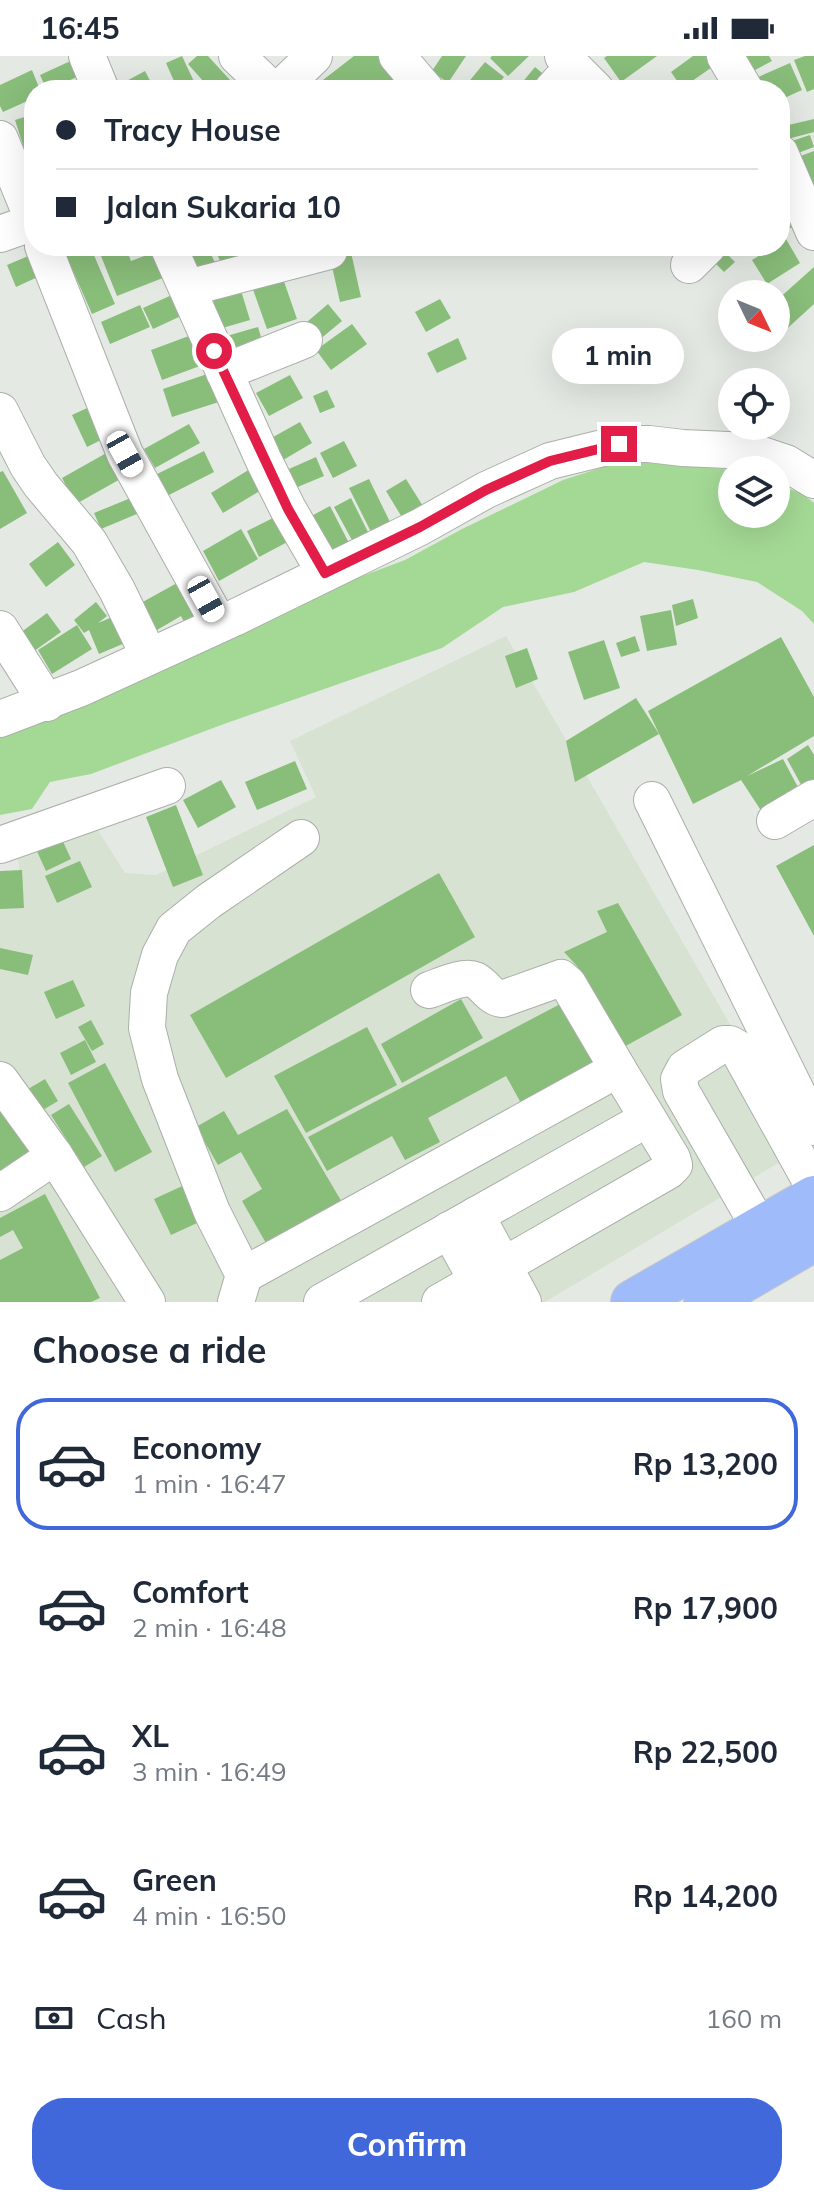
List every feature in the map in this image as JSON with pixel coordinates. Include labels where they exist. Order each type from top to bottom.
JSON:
[{"type":"highway","points":[[633,1302],[814,1198]]},
{"type":"highway","points":[[706,1302],[814,1239]]},
{"type":"street","points":[[87,56],[97,80]]},
{"type":"street","points":[[237,56],[262,80]]},
{"type":"street","points":[[289,80],[314,56]]},
{"type":"street","points":[[397,56],[417,80]]},
{"type":"street","points":[[725,56],[739,80]]},
{"type":"street","points":[[0,139],[24,198]]},
{"type":"street","points":[[790,176],[814,232]]},
{"type":"street","points":[[0,234],[24,226]]},
{"type":"street","points":[[47,256],[125,454],[219,624]]},
{"type":"street","points":[[173,256],[288,509],[325,573]]},
{"type":"street","points":[[188,288],[300,256]]},
{"type":"street","points":[[224,372],[304,340]]},
{"type":"street","points":[[0,411],[28,466],[89,542],[117,590],[149,656]]},
{"type":"street","points":[[0,719],[47,703],[219,624],[550,461],[619,444],[750,451],[786,463],[814,480]]},
{"type":"street","points":[[0,629],[47,703]]},
{"type":"street","points":[[0,845],[167,786]]},
{"type":"street","points":[[775,821],[814,798]]},
{"type":"street","points":[[652,800],[814,1127]]},
{"type":"street","points":[[301,838],[174,929],[160,955],[149,993],[147,1028],[160,1079],[240,1288],[618,1069]]},
{"type":"street","points":[[429,990],[473,979],[493,997],[502,999],[561,978],[568,984],[674,1162],[672,1169],[489,1283],[440,1302]]},
{"type":"street","points":[[761,1230],[681,1091],[679,1079],[685,1068],[723,1044],[737,1048],[814,1187]]},
{"type":"street","points":[[0,1080],[55,1156],[147,1302]]},
{"type":"street","points":[[322,1302],[647,1119]]},
{"type":"street","points":[[0,1193],[55,1156]]},
{"type":"street","points":[[462,1222],[489,1283],[523,1302]]},
{"type":"shaded area","points":[[628,459],[718,469],[718,528],[790,528],[790,489],[803,494],[814,503],[814,624],[802,611],[757,582],[644,562],[574,592],[503,607],[442,648],[91,774],[50,782],[32,809],[0,815],[0,725],[405,560],[563,480]]},
{"type":"shaded area","points":[[506,636],[802,1149],[545,1302],[0,1302],[0,906],[24,907],[17,852],[84,808],[125,873],[156,875],[316,797],[290,741]]},
{"type":"building","points":[[182,56],[193,80],[174,80],[166,63]]},
{"type":"building","points":[[197,56],[208,56],[230,80],[202,80],[188,64]]},
{"type":"building","points":[[354,56],[380,56],[399,80],[323,80]]},
{"type":"building","points":[[442,56],[466,56],[450,80],[444,80],[432,71]]},
{"type":"building","points":[[529,56],[508,76],[490,58]]},
{"type":"building","points":[[657,56],[624,80],[620,80],[604,58]]},
{"type":"building","points":[[693,56],[713,56],[718,63],[694,80],[676,80],[671,72]]},
{"type":"building","points":[[731,56],[769,56],[772,61],[742,77]]},
{"type":"building","points":[[814,56],[814,89],[807,92],[794,60]]},
{"type":"building","points":[[77,58],[84,74],[70,80],[42,80],[40,75]]},
{"type":"building","points":[[485,62],[504,77],[501,80],[470,80]]},
{"type":"building","points":[[790,63],[802,90],[790,95],[790,80],[751,80]]},
{"type":"building","points":[[535,67],[550,80],[524,80]]},
{"type":"building","points":[[32,70],[36,80],[24,80],[24,103],[3,112],[0,85]]},
{"type":"building","points":[[145,71],[150,80],[128,80]]},
{"type":"building","points":[[24,117],[24,148],[15,120]]},
{"type":"building","points":[[814,119],[814,132],[790,138],[790,125]]},
{"type":"building","points":[[810,135],[814,147],[790,156],[790,142]]},
{"type":"building","points":[[814,151],[814,190],[790,164],[790,160]]},
{"type":"building","points":[[790,214],[796,225],[790,228]]},
{"type":"building","points":[[790,246],[800,263],[773,280],[764,280],[752,260],[759,256],[790,256]]},
{"type":"building","points":[[34,256],[42,275],[16,287],[7,265]]},
{"type":"building","points":[[66,256],[94,256],[115,304],[92,314]]},
{"type":"building","points":[[101,256],[129,256],[131,261],[144,256],[172,256],[178,272],[117,296]]},
{"type":"building","points":[[185,256],[212,256],[219,271],[197,282]]},
{"type":"building","points":[[218,256],[239,256],[244,267],[227,275]]},
{"type":"building","points":[[330,256],[352,256],[361,297],[340,302]]},
{"type":"building","points":[[714,256],[729,256],[735,262],[724,272],[711,259]]},
{"type":"building","points":[[814,267],[814,304],[790,326],[790,288]]},
{"type":"building","points":[[280,270],[297,319],[267,329],[250,281]]},
{"type":"building","points":[[239,284],[250,320],[212,331],[201,295]]},
{"type":"building","points":[[185,289],[194,310],[153,329],[143,308]]},
{"type":"building","points":[[440,299],[451,318],[426,332],[415,312]]},
{"type":"building","points":[[328,304],[342,321],[313,345],[300,328]]},
{"type":"building","points":[[140,305],[150,327],[110,344],[101,322]]},
{"type":"building","points":[[352,324],[367,344],[331,370],[316,350]]},
{"type":"building","points":[[258,327],[264,347],[219,360],[213,340]]},
{"type":"building","points":[[197,333],[208,363],[162,380],[151,350]]},
{"type":"building","points":[[458,338],[467,359],[437,373],[427,353]]},
{"type":"building","points":[[213,372],[222,401],[172,417],[163,389]]},
{"type":"building","points":[[290,375],[303,398],[269,416],[256,393]]},
{"type":"building","points":[[327,390],[335,407],[320,413],[313,396]]},
{"type":"building","points":[[98,403],[113,434],[87,447],[72,415]]},
{"type":"building","points":[[300,422],[312,443],[278,463],[266,441]]},
{"type":"building","points":[[189,424],[200,443],[155,468],[144,449]]},
{"type":"building","points":[[344,441],[357,466],[333,478],[320,453]]},
{"type":"building","points":[[117,447],[131,473],[76,504],[62,478]]},
{"type":"building","points":[[204,451],[214,472],[167,496],[157,474]]},
{"type":"building","points":[[316,457],[324,476],[288,491],[280,473]]},
{"type":"building","points":[[250,469],[263,489],[223,513],[211,493]]},
{"type":"building","points":[[3,471],[27,513],[0,529],[0,472]]},
{"type":"building","points":[[369,479],[390,522],[371,532],[349,488]]},
{"type":"building","points":[[406,479],[426,511],[406,524],[386,491]]},
{"type":"building","points":[[138,495],[144,511],[101,529],[94,513]]},
{"type":"building","points":[[351,498],[369,534],[353,542],[334,507]]},
{"type":"building","points":[[330,506],[350,545],[322,560],[302,521]]},
{"type":"building","points":[[285,512],[297,537],[259,557],[247,531]]},
{"type":"building","points":[[241,529],[258,559],[219,581],[203,551]]},
{"type":"building","points":[[58,542],[75,565],[46,587],[29,564]]},
{"type":"building","points":[[186,578],[205,612],[185,624],[181,616],[157,630],[141,603]]},
{"type":"building","points":[[693,599],[698,618],[676,626],[672,605]]},
{"type":"building","points":[[96,602],[107,616],[98,623],[127,611],[139,637],[99,654],[89,630],[84,633],[74,620]]},
{"type":"building","points":[[671,610],[677,645],[647,651],[640,616]]},
{"type":"building","points":[[47,613],[61,632],[30,654],[16,636]]},
{"type":"building","points":[[77,625],[92,649],[52,674],[38,650]]},
{"type":"building","points":[[635,636],[640,651],[621,657],[616,643]]},
{"type":"building","points":[[781,637],[814,697],[814,736],[747,776],[783,759],[800,791],[762,812],[741,780],[693,804],[648,711]]},
{"type":"building","points":[[604,640],[620,688],[584,700],[568,652]]},
{"type":"building","points":[[527,648],[538,679],[516,688],[505,656]]},
{"type":"building","points":[[636,698],[659,734],[575,782],[566,741]]},
{"type":"building","points":[[808,745],[814,755],[814,785],[804,790],[787,759]]},
{"type":"building","points":[[295,761],[307,789],[257,810],[245,782]]},
{"type":"building","points":[[221,780],[236,807],[198,828],[183,800]]},
{"type":"building","points":[[176,805],[203,875],[173,887],[146,817]]},
{"type":"building","points":[[60,835],[71,859],[46,871],[35,847]]},
{"type":"building","points":[[814,845],[814,936],[776,866]]},
{"type":"building","points":[[80,861],[92,887],[57,903],[45,876]]},
{"type":"building","points":[[22,870],[24,908],[0,909],[0,871]]},
{"type":"building","points":[[439,873],[475,937],[226,1078],[190,1015]]},
{"type":"building","points":[[618,903],[682,1015],[622,1048],[577,966],[564,952],[607,932],[597,911]]},
{"type":"building","points":[[0,948],[33,955],[28,975],[0,969]]},
{"type":"building","points":[[73,980],[85,1006],[56,1019],[44,992]]},
{"type":"building","points":[[461,999],[483,1038],[402,1083],[381,1044]]},
{"type":"building","points":[[564,1002],[602,1074],[527,1114],[506,1076],[428,1118],[440,1142],[405,1160],[392,1136],[327,1171],[308,1137]]},
{"type":"building","points":[[91,1020],[104,1044],[92,1051],[78,1027]]},
{"type":"building","points":[[367,1027],[397,1085],[306,1133],[274,1076]]},
{"type":"building","points":[[85,1040],[96,1062],[71,1075],[60,1053]]},
{"type":"building","points":[[105,1063],[152,1152],[115,1172],[68,1083]]},
{"type":"building","points":[[45,1079],[58,1101],[36,1114],[23,1092]]},
{"type":"building","points":[[69,1104],[102,1156],[84,1167],[51,1115]]},
{"type":"building","points":[[6,1108],[34,1159],[0,1176],[0,1111]]},
{"type":"building","points":[[287,1109],[346,1209],[271,1252],[242,1201],[262,1189],[241,1152],[218,1165],[196,1127],[224,1111],[238,1135]]},
{"type":"building","points":[[191,1182],[208,1218],[171,1235],[154,1199]]},
{"type":"building","points":[[45,1194],[100,1298],[91,1302],[0,1302],[0,1260],[23,1248],[13,1230],[0,1237],[0,1218]]},
{"type":"route","points":[[214,351],[264,461],[325,573],[420,527],[486,490],[550,461],[619,444]]}]
